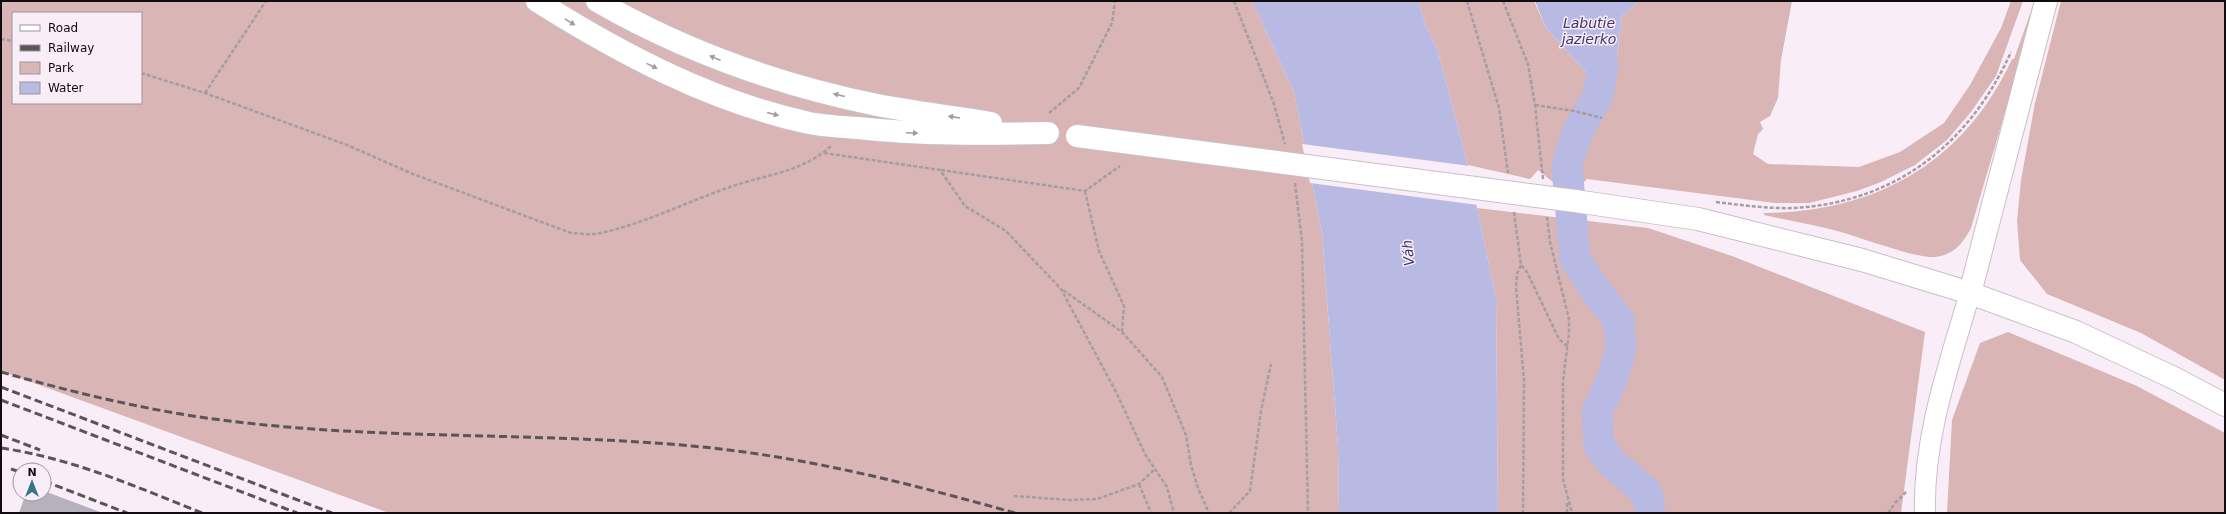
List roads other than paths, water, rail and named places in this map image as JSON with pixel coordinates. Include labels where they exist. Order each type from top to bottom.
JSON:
[{"type":"main road","points":[[537,1],[617,49],[671,75],[727,98],[768,112],[811,123],[930,134],[1048,123]]},
{"type":"main road","points":[[597,1],[672,40],[764,76],[877,104],[1048,123],[1077,136],[1628,208],[1698,219],[1770,236],[1862,260],[1970,293],[2076,332],[2225,404]]},
{"type":"main road","points":[[1970,293],[2046,1]]},
{"type":"street","points":[[1925,513],[1925,473],[1930,444],[1937,410],[1970,293]]},
{"type":"water","name":"Váh","points":[[1252,1],[1418,1],[1426,27],[1437,48],[1468,165],[1496,298],[1498,513],[1339,513],[1338,446],[1322,233],[1294,92]]},
{"type":"water","name":"Labutie jazierko","points":[[1535,1],[1639,1],[1621,17],[1617,58],[1587,73],[1546,28]]},
{"type":"waterway","points":[[1588,1],[1603,65],[1599,93],[1577,133],[1567,166],[1575,259],[1597,292],[1619,320],[1621,350],[1612,379],[1597,411],[1599,445],[1610,461],[1647,493],[1650,513]]},
{"type":"railway","points":[[1,372],[118,402],[238,422],[295,428],[408,434],[635,442],[692,446],[774,456],[895,481],[1015,513]]},
{"type":"railway","points":[[1,387],[332,513]]},
{"type":"railway","points":[[1,400],[297,513]]},
{"type":"railway","points":[[1,435],[40,450]]},
{"type":"railway","points":[[1,448],[53,459],[103,474],[202,513]]},
{"type":"railway","points":[[52,484],[127,513]]}]
